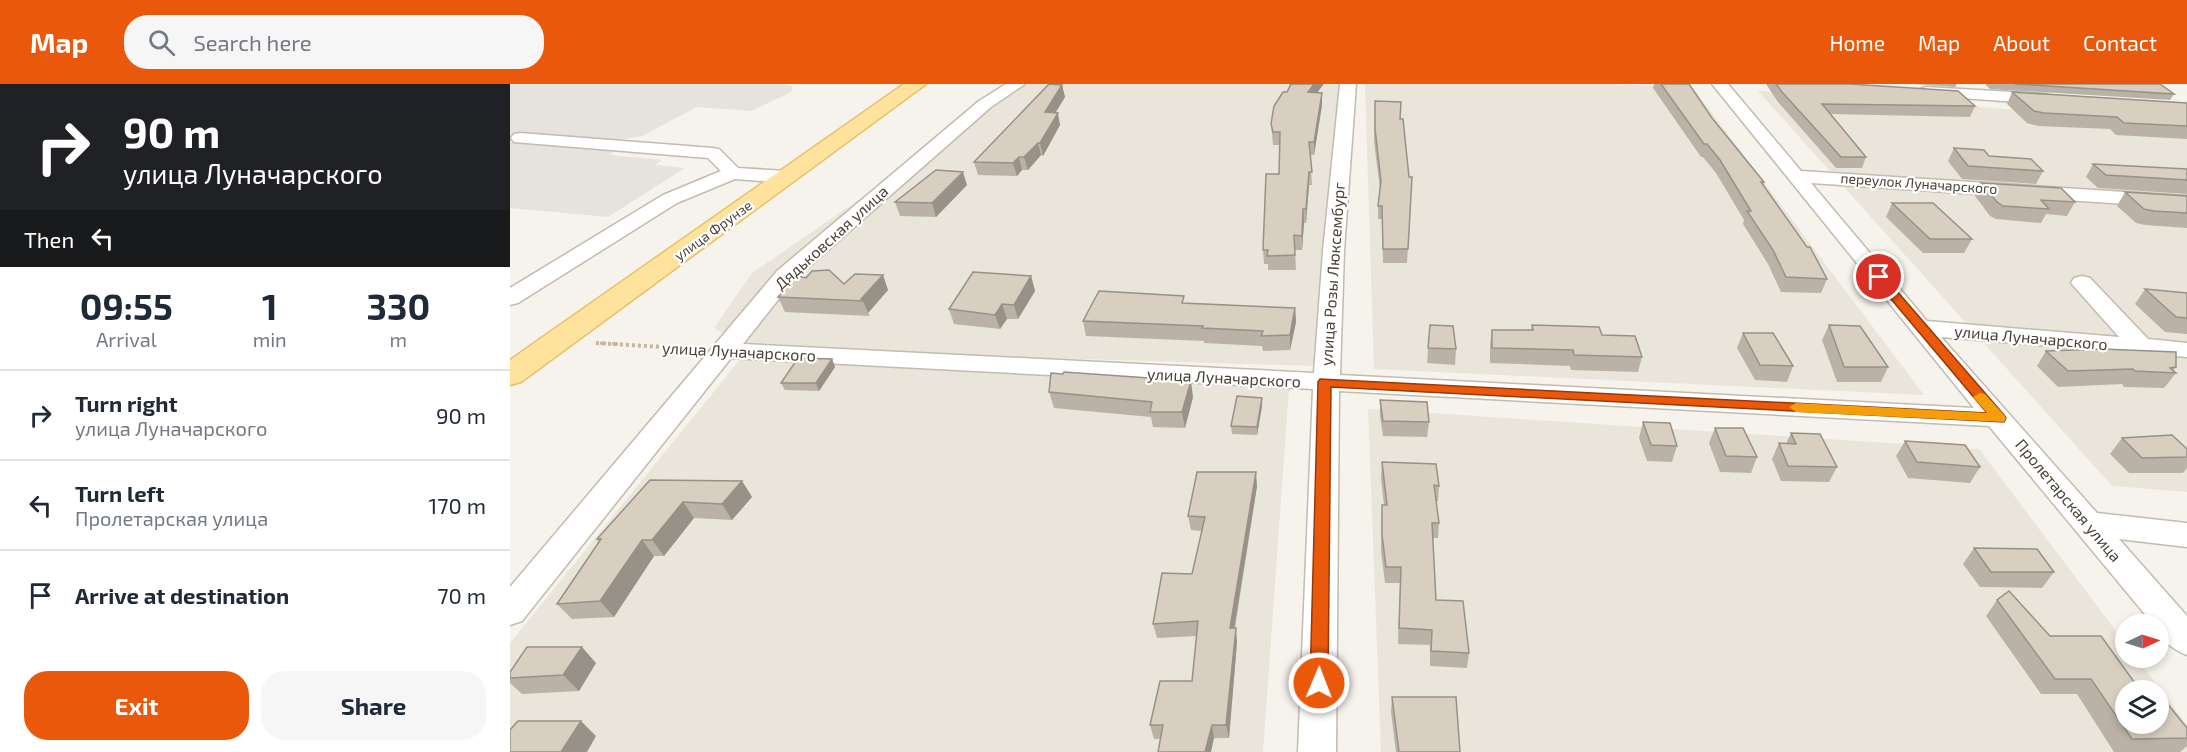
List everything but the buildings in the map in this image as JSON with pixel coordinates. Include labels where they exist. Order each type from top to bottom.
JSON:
[{"type":"main road","name":"улица Фрунзе","points":[[510,375],[916,84]]},
{"type":"street","name":"Дядьковская улица","points":[[510,611],[785,276],[985,104],[1017,84]]},
{"type":"street","name":"улица Розы Люксембург","points":[[1317,752],[1325,382],[1338,178],[1348,84]]},
{"type":"street","name":"Пролетарская улица","points":[[1720,84],[1920,328],[2187,640]]},
{"type":"street","points":[[1905,91],[2058,100]]},
{"type":"street","points":[[520,138],[713,153],[733,173]]},
{"type":"street","points":[[510,298],[670,199],[733,173],[786,177]]},
{"type":"street","name":"переулок Луначарского","points":[[1796,176],[2187,202]]},
{"type":"street","name":"улица Луначарского","points":[[2082,283],[2141,346]]},
{"type":"street","name":"улица Луначарского","points":[[1920,328],[2187,350]]},
{"type":"street","name":"улица Луначарского","points":[[724,350],[1999,418]]},
{"type":"street","points":[[2089,524],[2187,535]]},
{"type":"path","name":"улица Луначарского","points":[[558,341],[724,350]]},
{"type":"shaded area","points":[[510,84],[786,84],[784,85],[793,86],[791,92],[751,111],[697,107],[642,136],[622,139],[611,155],[662,160],[655,165],[685,168],[608,217],[510,208]]},
{"type":"shaded area","points":[[1028,84],[1342,84],[1317,366],[1013,357],[739,342],[714,328],[752,273]]},
{"type":"shaded area","points":[[1365,84],[1614,84],[1693,88],[1924,395],[1374,369]]},
{"type":"shaded area","points":[[1758,91],[2187,122],[2187,492],[2112,486]]},
{"type":"shaded area","points":[[742,357],[1289,388],[1263,752],[510,752],[510,643]]},
{"type":"shaded area","points":[[1368,409],[1979,449],[2115,630],[2115,668],[2144,668],[2153,680],[2115,680],[2115,734],[2169,734],[2169,701],[2187,725],[2187,752],[1381,752]]},
{"type":"slow traffic","points":[[1796,407],[1999,418],[1980,397]]},
{"type":"route","points":[[1319,683],[1325,382],[1999,418],[1920,328],[1879,277]]}]
